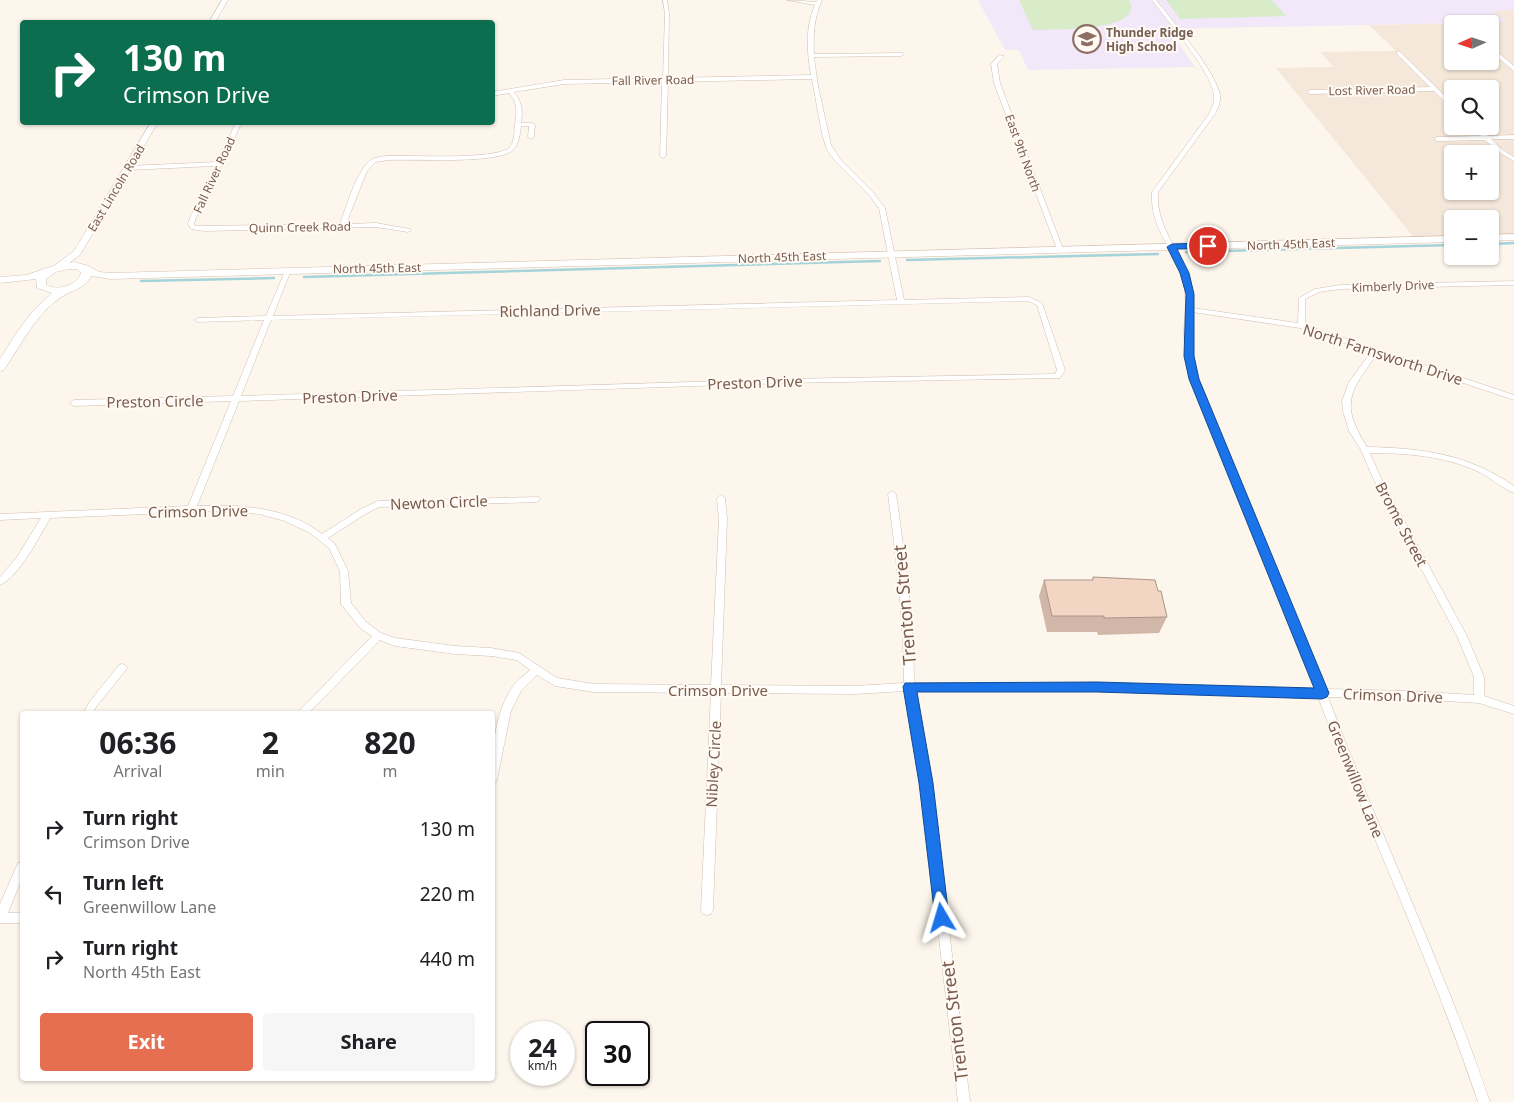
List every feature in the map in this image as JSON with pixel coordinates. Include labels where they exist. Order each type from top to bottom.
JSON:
[{"type":"main road","points":[[1499,238],[1514,237]]},
{"type":"main road","name":"North 45th East","points":[[83,267],[97,275],[111,276],[1444,239]]},
{"type":"main road","points":[[0,280],[27,278],[55,269],[83,267],[87,275],[79,284],[55,295],[43,306],[0,367]]},
{"type":"main road","points":[[43,306],[45,297],[41,278],[55,269]]},
{"type":"main road","name":"North 45th East","points":[[79,284],[111,276]]},
{"type":"main road","points":[[14,279],[25,280],[54,291],[67,289]]},
{"type":"street","points":[[213,20],[225,0]]},
{"type":"street","points":[[789,0],[818,2],[812,18],[811,56],[830,149],[874,196],[882,208],[901,301]]},
{"type":"street","name":"Greenwillow Lane","points":[[1154,0],[1207,74],[1217,96],[1216,106],[1212,114],[1155,192],[1153,206],[1157,219],[1184,273],[1190,294],[1189,356],[1194,379],[1322,693],[1336,733],[1466,1045],[1484,1102]]},
{"type":"street","points":[[663,156],[668,14],[665,3]]},
{"type":"street","points":[[1399,53],[1444,98]]},
{"type":"street","points":[[811,56],[900,54]]},
{"type":"street","name":"East 9th North","points":[[1001,56],[994,64],[997,83],[1060,250]]},
{"type":"street","points":[[1499,56],[1514,69]]},
{"type":"street","name":"Fall River Road","points":[[495,94],[554,83],[814,77]]},
{"type":"street","name":"Lost River Road","points":[[1310,92],[1434,89]]},
{"type":"street","points":[[342,226],[364,170],[374,161],[389,158],[490,156],[507,152],[513,147],[520,104],[511,92]]},
{"type":"street","points":[[518,124],[532,125],[531,136]]},
{"type":"street","name":"East Lincoln Road","points":[[55,269],[77,253],[153,125]]},
{"type":"street","name":"Fall River Road","points":[[193,228],[191,224],[193,218],[238,125]]},
{"type":"street","points":[[1482,135],[1514,159]]},
{"type":"street","points":[[1437,139],[1514,137]]},
{"type":"street","points":[[128,168],[219,164]]},
{"type":"street","name":"Quinn Creek Road","points":[[193,228],[376,225],[408,230]]},
{"type":"street","points":[[77,253],[76,258],[83,267]]},
{"type":"street","points":[[191,510],[271,317],[288,270]]},
{"type":"street","name":"Kimberly Drive","points":[[1301,326],[1302,298],[1317,290],[1340,287],[1514,283]]},
{"type":"street","name":"Preston Drive","points":[[236,399],[888,378],[1043,377],[1057,376],[1061,370],[1040,304],[1029,298],[901,301]]},
{"type":"street","name":"Richland Drive","points":[[198,320],[901,301]]},
{"type":"street","name":"North Farnsworth Drive","points":[[1190,310],[1301,326],[1514,398]]},
{"type":"street","name":"Brome Street","points":[[1375,351],[1353,382],[1346,401],[1347,411],[1353,431],[1365,450],[1377,478],[1462,636],[1479,677],[1479,699]]},
{"type":"street","name":"Preston Circle","points":[[74,402],[236,399]]},
{"type":"street","points":[[1365,450],[1412,451],[1459,461],[1490,474],[1514,490]]},
{"type":"street","name":"Trenton Street","points":[[892,494],[904,575],[910,687],[926,783],[964,1102]]},
{"type":"street","name":"Nibley Circle","points":[[707,910],[723,519],[721,498]]},
{"type":"street","name":"Newton Circle","points":[[322,538],[378,504],[536,499]]},
{"type":"street","name":"Crimson Drive","points":[[0,517],[218,508],[259,511],[288,519],[313,531],[332,546],[344,571],[346,604],[363,625],[378,636],[395,642],[455,650],[491,652],[519,657],[556,682],[594,688],[855,690],[910,687],[1097,687],[1410,695],[1479,699],[1514,710]]},
{"type":"street","points":[[0,582],[27,553],[47,516]]},
{"type":"street","points":[[304,711],[378,636]]},
{"type":"street","points":[[90,711],[122,668]]},
{"type":"street","points":[[495,764],[506,711],[516,688],[537,669]]},
{"type":"street","points":[[20,872],[0,917],[20,918]]},
{"type":"shaded area","name":"Thunder Ridge High School","points":[[978,0],[1514,0],[1514,10],[1494,11],[1498,15],[1444,15],[1444,23],[1169,29],[1195,67],[1028,70],[1019,50],[1005,50]]},
{"type":"shaded area","points":[[1514,10],[1514,238],[1499,238],[1499,210],[1444,210],[1444,239],[1416,240],[1276,68],[1333,67],[1321,52],[1396,51],[1369,25],[1444,23],[1444,70],[1499,70],[1499,22],[1505,22],[1494,11]]},
{"type":"shaded area","name":"Thunder Ridge High School","points":[[1499,16],[1506,22],[1499,22]]},
{"type":"green space","points":[[1019,0],[1129,0],[1131,11],[1124,18],[1110,24],[1075,29],[1033,30]]},
{"type":"green space","points":[[1166,0],[1272,0],[1286,16],[1180,19]]},
{"type":"building","points":[[1093,577],[1155,580],[1158,591],[1161,591],[1167,617],[1104,618],[1104,616],[1052,616],[1044,580],[1093,580]]},
{"type":"waterway","points":[[1499,244],[1514,243]]},
{"type":"waterway","points":[[1186,252],[1444,245]]},
{"type":"waterway","points":[[907,260],[1158,254]]},
{"type":"waterway","points":[[304,277],[880,261]]},
{"type":"waterway","points":[[141,281],[274,278]]},
{"type":"place","name":"Thunder Ridge High School","points":[[1087,39]]},
{"type":"route","points":[[942,918],[926,783],[910,687],[1097,687],[1322,693],[1194,379],[1189,356],[1190,294],[1184,273],[1172,247],[1208,246]]}]
